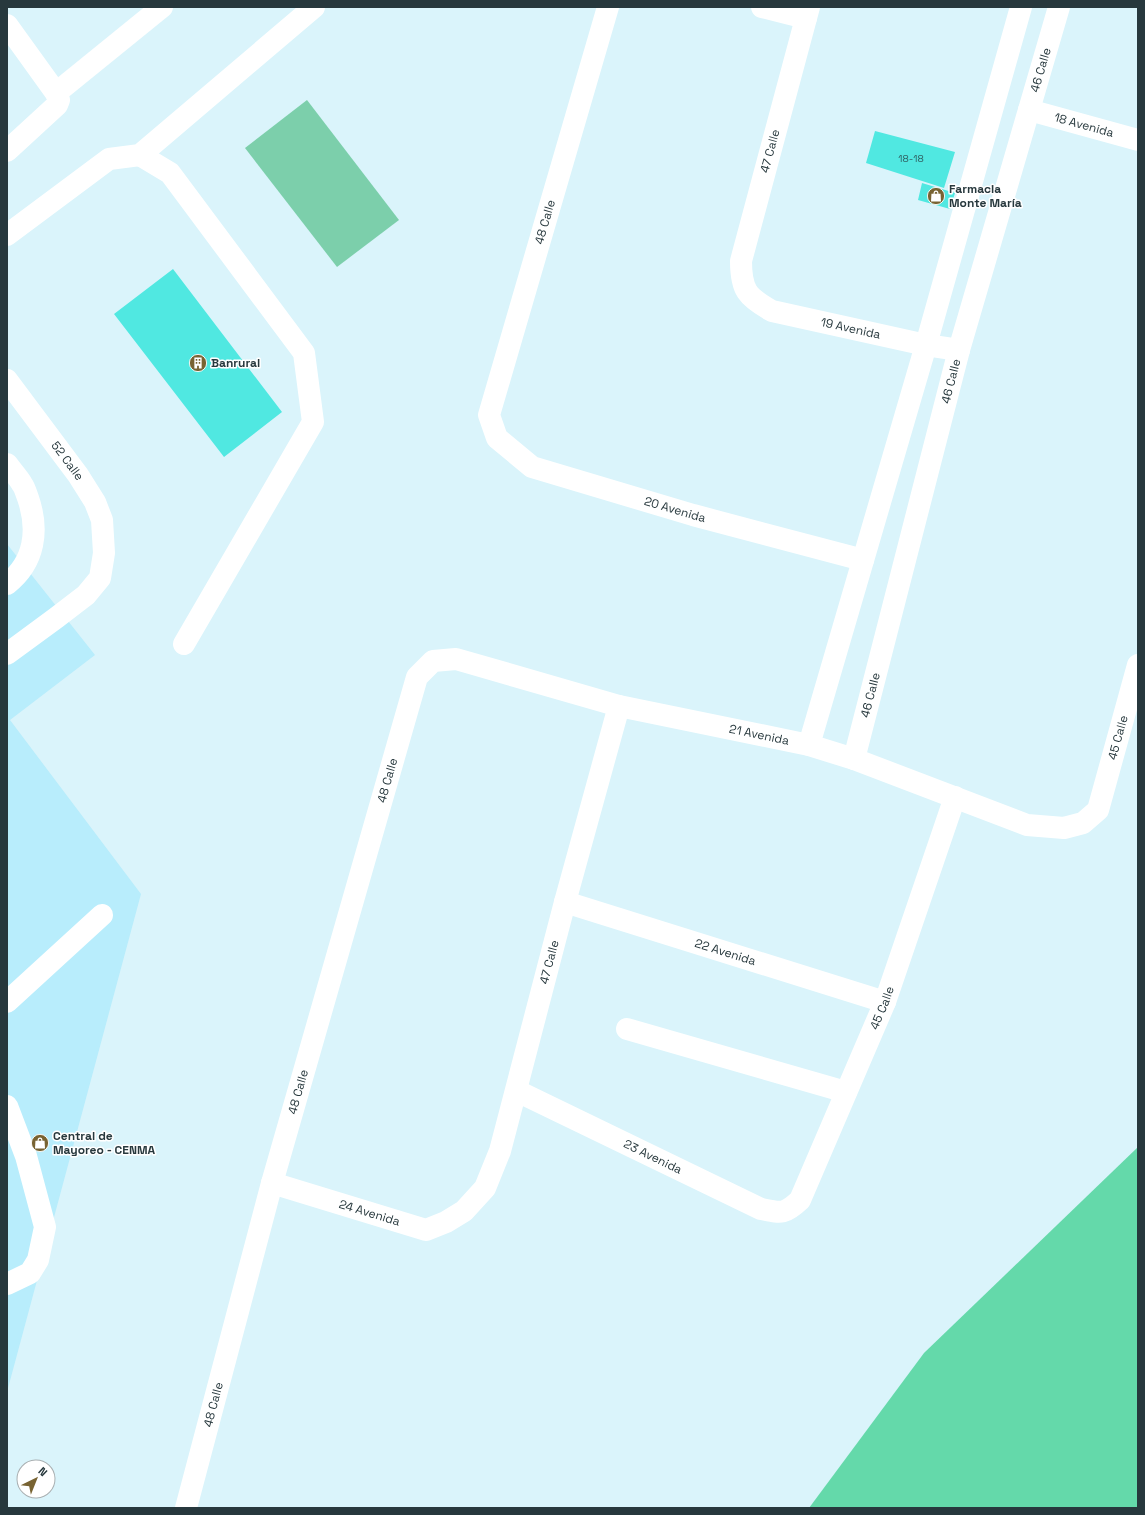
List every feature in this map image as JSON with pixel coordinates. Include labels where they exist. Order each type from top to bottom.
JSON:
[{"type":"street","points":[[56,93],[162,7]]},
{"type":"street","points":[[7,235],[109,159],[140,156],[314,7]]},
{"type":"street","name":"48 Calle","points":[[497,438],[489,415],[608,7]]},
{"type":"street","points":[[762,7],[808,12]]},
{"type":"street","points":[[809,744],[926,345],[1021,7]]},
{"type":"street","name":"46 Calle","points":[[854,759],[959,350],[1059,7]]},
{"type":"street","name":"47 Calle","points":[[748,294],[741,279],[741,261],[808,12]]},
{"type":"street","points":[[7,25],[56,93],[59,100],[57,105],[7,151]]},
{"type":"street","name":"18 Avenida","points":[[1029,110],[1138,140]]},
{"type":"street","points":[[140,156],[170,173],[304,353],[313,422],[184,644]]},
{"type":"street","name":"19 Avenida","points":[[748,294],[757,302],[772,311],[926,345],[959,350]]},
{"type":"street","name":"52 Calle","points":[[7,380],[78,475],[95,502],[102,520],[104,553],[100,578],[86,595],[7,654]]},
{"type":"street","name":"20 Avenida","points":[[497,438],[532,467],[693,515],[863,560]]},
{"type":"street","points":[[7,464],[23,484],[31,508],[35,527],[33,543],[27,560],[16,577],[7,584]]},
{"type":"street","name":"21 Avenida","points":[[417,677],[433,661],[456,659],[619,706],[809,744],[854,759],[1027,825],[1064,828],[1083,823],[1098,810]]},
{"type":"street","name":"45 Calle","points":[[1098,810],[1138,665]]},
{"type":"street","name":"48 Calle","points":[[186,1508],[272,1183],[417,677]]},
{"type":"street","name":"47 Calle","points":[[464,1211],[485,1188],[500,1152],[565,902],[619,706]]},
{"type":"street","name":"45 Calle","points":[[790,1208],[800,1200],[885,1002],[954,797]]},
{"type":"street","name":"22 Avenida","points":[[565,902],[885,1002]]},
{"type":"street","points":[[7,1002],[102,915]]},
{"type":"street","points":[[627,1029],[846,1092]]},
{"type":"street","name":"23 Avenida","points":[[516,1091],[761,1209],[780,1213],[790,1208]]},
{"type":"street","points":[[7,1106],[26,1156],[46,1227],[38,1260],[30,1273],[7,1284]]},
{"type":"street","name":"24 Avenida","points":[[272,1183],[426,1230],[446,1222],[464,1211]]},
{"type":"shaded area","name":"Central de Mayoreo - CENMA","points":[[7,544],[95,655],[10,720],[141,894],[7,1392]]},
{"type":"green space","points":[[307,100],[399,220],[337,267],[245,148]]},
{"type":"green space","points":[[1138,1147],[1138,1508],[809,1508],[924,1353]]},
{"type":"building","points":[[875,131],[955,152],[944,188],[866,163]]},
{"type":"building","name":"Farmacia Monte María","points":[[922,183],[955,193],[950,209],[918,200]]},
{"type":"building","name":"Banrural","points":[[173,269],[282,412],[224,457],[114,314]]},
{"type":"place","name":"Farmacia Monte María","points":[[936,196]]},
{"type":"place","name":"Banrural","points":[[198,363]]},
{"type":"place","name":"Central de Mayoreo - CENMA","points":[[40,1143]]}]
